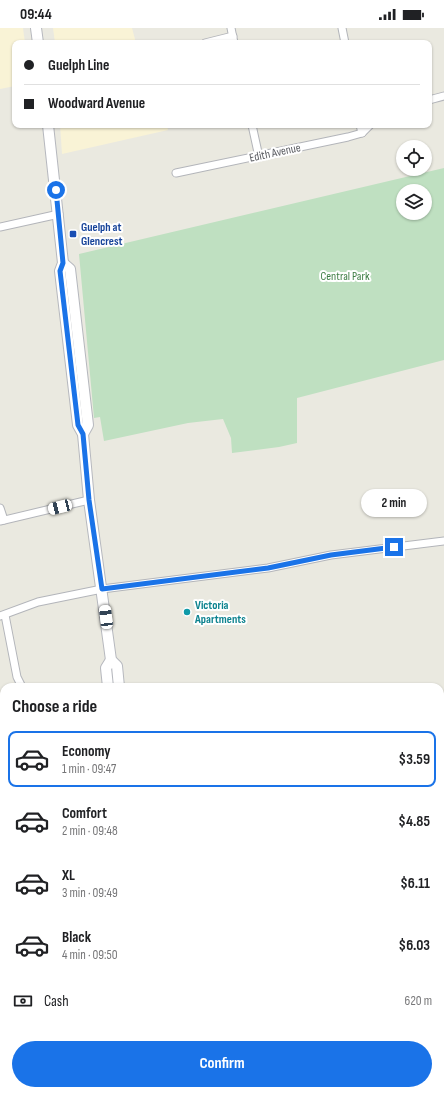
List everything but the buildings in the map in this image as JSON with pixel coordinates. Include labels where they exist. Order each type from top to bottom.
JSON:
[{"type":"main road","points":[[36,28],[38,40]]},
{"type":"main road","points":[[48,128],[62,256],[63,263],[70,269],[88,425],[83,434],[89,500],[111,660],[117,666],[119,683]]},
{"type":"main road","points":[[108,683],[106,668],[111,660]]},
{"type":"street","points":[[231,28],[233,40]]},
{"type":"street","points":[[342,28],[344,40]]},
{"type":"street","points":[[432,99],[444,96]]},
{"type":"street","points":[[253,128],[258,157]]},
{"type":"street","points":[[361,128],[362,133]]},
{"type":"street","points":[[362,133],[367,128]]},
{"type":"street","name":"Edith Avenue","points":[[176,173],[258,157],[362,133]]},
{"type":"street","points":[[0,227],[58,214]]},
{"type":"street","points":[[0,508],[2,521],[89,500]]},
{"type":"street","points":[[20,683],[17,677],[3,616],[38,602],[102,589],[268,568],[331,555],[444,541]]},
{"type":"shaded area","points":[[0,28],[23,28],[25,40],[12,40],[12,87],[0,89]]},
{"type":"shaded area","points":[[53,28],[132,28],[135,40],[55,40]]},
{"type":"shaded area","points":[[60,128],[168,128],[168,130],[62,154]]},
{"type":"green space","name":"Central Park","points":[[444,168],[444,360],[297,398],[297,443],[279,447],[232,453],[231,438],[223,419],[188,423],[104,441],[100,417],[94,418],[79,254],[410,176],[432,176],[432,171]]},
{"type":"place","name":"Guelph at Glencrest","points":[[73,234]]},
{"type":"place","name":"Victoria Apartments","points":[[187,612]]},
{"type":"route","points":[[56,190],[63,263],[60,271],[69,350],[78,425],[83,434],[89,500],[102,589],[268,568],[331,555],[394,547]]}]
